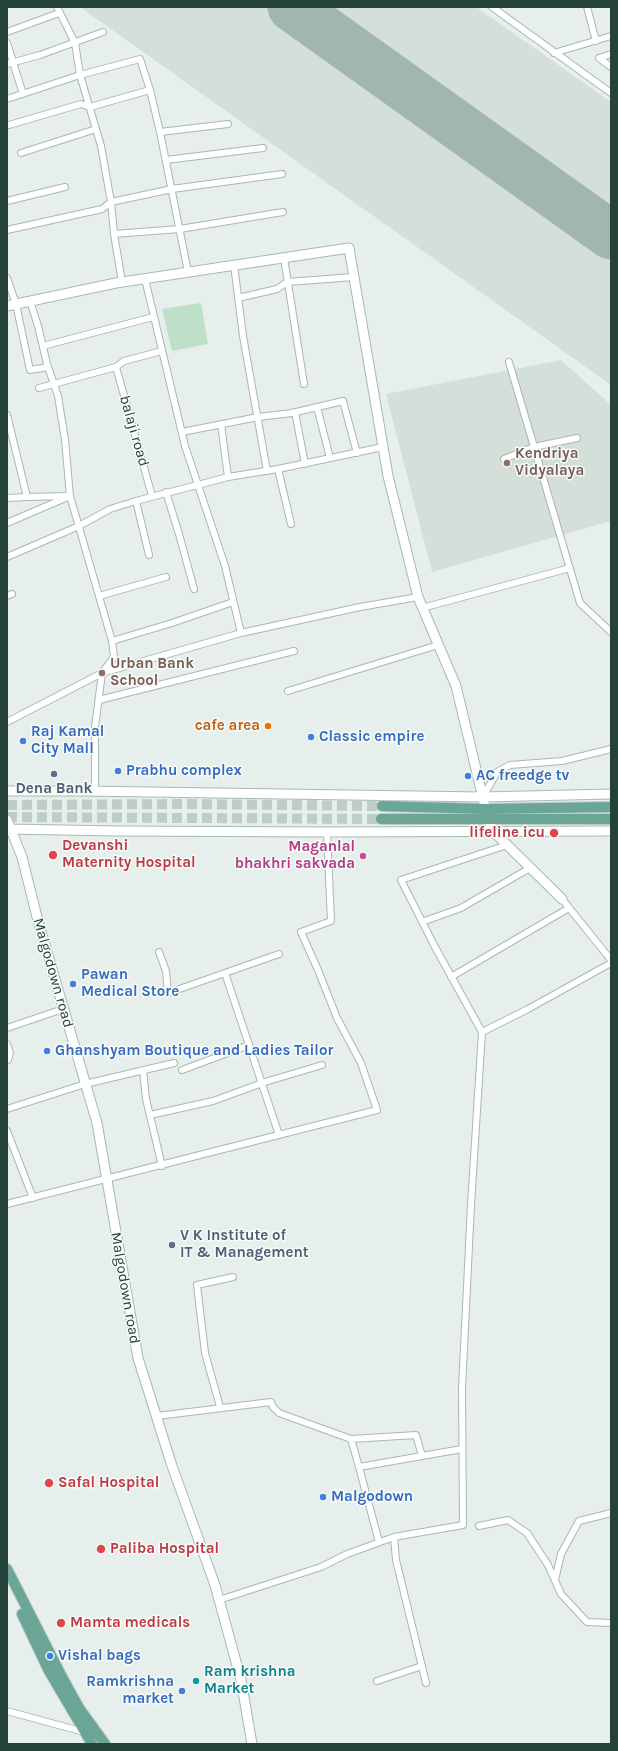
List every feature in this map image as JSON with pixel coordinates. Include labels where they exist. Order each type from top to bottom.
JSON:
[{"type":"main road","points":[[381,801],[395,806],[487,814],[611,819]]},
{"type":"main road","points":[[381,819],[611,807]]},
{"type":"main road","points":[[7,1569],[79,1708],[105,1744]]},
{"type":"main road","points":[[7,1583],[49,1672],[92,1744]]},
{"type":"street","points":[[492,7],[611,93]]},
{"type":"street","points":[[586,7],[596,41]]},
{"type":"street","points":[[7,32],[58,10],[75,43],[80,75],[96,129],[112,202],[114,234],[122,282]]},
{"type":"street","points":[[7,64],[75,43],[103,32]]},
{"type":"street","points":[[554,53],[611,36]]},
{"type":"street","points":[[7,42],[23,94]]},
{"type":"street","points":[[611,54],[599,58],[611,67]]},
{"type":"street","points":[[7,99],[80,75],[140,59],[150,90],[160,132],[188,272]]},
{"type":"street","points":[[9,125],[81,104],[90,107],[150,90]]},
{"type":"street","points":[[160,132],[228,124]]},
{"type":"street","points":[[21,154],[96,129]]},
{"type":"street","points":[[166,160],[263,148]]},
{"type":"street","points":[[7,230],[102,209],[112,202],[172,189],[282,174]]},
{"type":"street","points":[[7,201],[65,187]]},
{"type":"street","points":[[114,234],[180,229],[283,212]]},
{"type":"street","points":[[12,305],[122,282],[349,248],[388,476],[418,597],[456,686],[492,831],[562,899],[611,960]]},
{"type":"street","points":[[284,258],[304,384]]},
{"type":"street","points":[[234,265],[238,298],[267,471]]},
{"type":"street","points":[[238,298],[277,288],[287,282],[354,277]]},
{"type":"street","points":[[7,278],[12,305],[30,370],[48,367]]},
{"type":"street","points":[[145,279],[182,432],[225,566],[241,633]]},
{"type":"street","points":[[30,301],[48,367],[58,396],[66,440],[70,496],[112,641],[114,657],[102,673],[95,727],[95,791]]},
{"type":"street","points":[[43,346],[153,317]]},
{"type":"street","points":[[39,388],[116,367],[124,361],[162,350]]},
{"type":"street","points":[[509,362],[580,603],[611,632]]},
{"type":"street","name":"balaji road","points":[[116,367],[152,496]]},
{"type":"street","points":[[182,432],[258,417],[295,412],[343,401],[357,453]]},
{"type":"street","points":[[317,407],[330,458]]},
{"type":"street","points":[[295,412],[305,464]]},
{"type":"street","points":[[7,415],[27,497]]},
{"type":"street","points":[[221,424],[228,477]]},
{"type":"street","points":[[504,459],[534,447],[577,438]]},
{"type":"street","points":[[7,557],[79,526],[110,509],[152,496],[228,477],[305,464],[383,447]]},
{"type":"street","points":[[278,469],[291,524]]},
{"type":"street","points":[[166,492],[178,528],[194,590]]},
{"type":"street","points":[[7,498],[70,496]]},
{"type":"street","points":[[7,523],[70,496]]},
{"type":"street","points":[[136,501],[149,555]]},
{"type":"street","points":[[422,608],[570,568]]},
{"type":"street","points":[[99,596],[166,577]]},
{"type":"street","points":[[7,722],[102,673],[241,633],[360,607],[418,597]]},
{"type":"street","points":[[112,641],[234,602]]},
{"type":"street","points":[[288,691],[438,645]]},
{"type":"street","points":[[99,700],[294,651]]},
{"type":"street","points":[[483,797],[497,772],[510,765],[562,761],[611,749]]},
{"type":"street","points":[[7,791],[95,791],[381,801],[611,794]]},
{"type":"street","points":[[385,832],[395,819]]},
{"type":"street","name":"Malgodown road","points":[[7,820],[9,829],[22,857],[38,921],[97,1123],[138,1358],[156,1416],[220,1600],[242,1680],[252,1744]]},
{"type":"street","points":[[9,829],[327,832],[611,831]]},
{"type":"street","points":[[7,1204],[162,1166],[376,1110],[361,1064],[337,1018],[301,932],[331,921],[327,832]]},
{"type":"street","points":[[220,1600],[321,1567],[347,1554],[394,1537],[463,1526],[462,1388],[471,1205],[482,1032],[451,977],[401,880],[507,845]]},
{"type":"street","points":[[422,922],[461,908],[530,868]]},
{"type":"street","points":[[451,977],[569,908]]},
{"type":"street","points":[[159,952],[166,971],[168,993],[279,954]]},
{"type":"street","points":[[482,1032],[528,1009],[611,963]]},
{"type":"street","points":[[225,973],[279,1135]]},
{"type":"street","points":[[7,1028],[64,1010]]},
{"type":"street","points":[[7,1044],[10,1052],[8,1060]]},
{"type":"street","points":[[182,1070],[248,1045]]},
{"type":"street","points":[[7,1109],[85,1084],[174,1062]]},
{"type":"street","points":[[150,1115],[213,1101],[261,1083],[322,1065]]},
{"type":"street","points":[[143,1070],[150,1115],[162,1166]]},
{"type":"street","points":[[7,1131],[33,1198]]},
{"type":"street","points":[[220,1407],[205,1353],[197,1285],[233,1277]]},
{"type":"street","points":[[156,1416],[271,1402],[273,1408],[279,1413],[351,1439],[416,1435],[422,1456]]},
{"type":"street","points":[[351,1439],[379,1542]]},
{"type":"street","points":[[359,1467],[462,1449]]},
{"type":"street","points":[[555,1580],[561,1554],[579,1521],[611,1513]]},
{"type":"street","points":[[479,1526],[508,1520],[527,1533],[548,1565],[561,1594],[587,1622],[611,1623]]},
{"type":"street","points":[[394,1537],[396,1560],[426,1683]]},
{"type":"street","points":[[377,1681],[422,1666]]},
{"type":"street","points":[[7,1711],[84,1732]]},
{"type":"shaded area","points":[[80,7],[476,7],[611,102],[611,385]]},
{"type":"shaded area","name":"Kendriya Vidyalaya","points":[[561,360],[611,405],[611,521],[432,572],[386,394]]},
{"type":"green space","points":[[201,303],[208,344],[172,351],[162,309]]},
{"type":"runway","points":[[292,7],[611,235]]},
{"type":"tunnel","points":[[7,805],[188,804],[382,806]]},
{"type":"tunnel","points":[[7,817],[381,819]]},
{"type":"place","name":"Kendriya Vidyalaya","points":[[507,463]]},
{"type":"place","name":"Urban Bank School","points":[[102,673]]},
{"type":"place","name":"cafe area","points":[[268,726]]},
{"type":"place","name":"Classic empire","points":[[311,737]]},
{"type":"place","name":"Raj Kamal City Mall","points":[[23,741]]},
{"type":"place","name":"Prabhu complex","points":[[118,771]]},
{"type":"place","name":"Dena Bank","points":[[54,774]]},
{"type":"place","name":"AC freedge tv","points":[[468,776]]},
{"type":"place","name":"lifeline icu","points":[[554,833]]},
{"type":"place","name":"Devanshi Maternity Hospital","points":[[53,855]]},
{"type":"place","name":"Maganlal bhakhri sakvada","points":[[363,856]]},
{"type":"place","name":"Pawan Medical Store","points":[[73,984]]},
{"type":"place","name":"Ghanshyam Boutique and Ladies Tailor","points":[[47,1051]]},
{"type":"place","name":"V K Institute of IT & Management","points":[[172,1245]]},
{"type":"place","name":"Safal Hospital","points":[[49,1483]]},
{"type":"place","name":"Malgodown","points":[[323,1497]]},
{"type":"place","name":"Paliba Hospital","points":[[101,1549]]},
{"type":"place","name":"Mamta medicals","points":[[61,1623]]},
{"type":"place","name":"Vishal bags","points":[[50,1656]]},
{"type":"place","name":"Ram krishna Market","points":[[196,1681]]},
{"type":"place","name":"Ramkrishna market","points":[[182,1691]]}]
